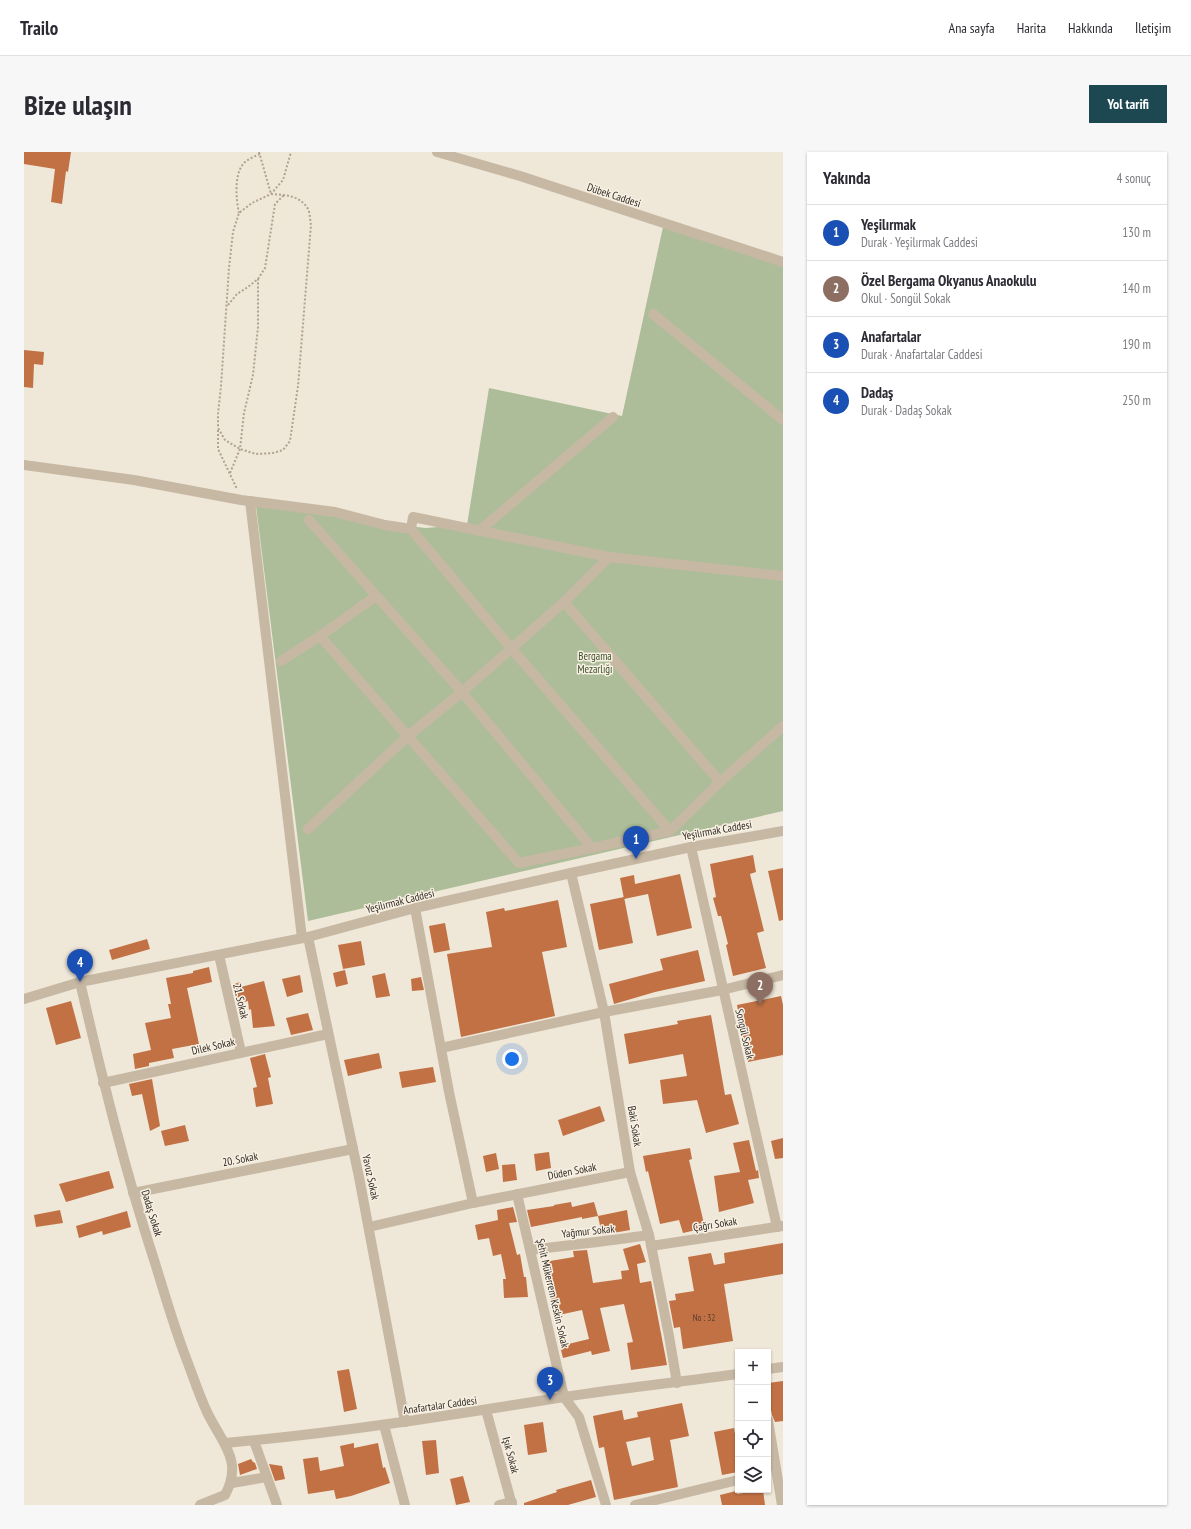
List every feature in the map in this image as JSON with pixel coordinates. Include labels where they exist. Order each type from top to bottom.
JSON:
[{"type":"street","name":"Dübek Caddesi","points":[[437,152],[520,176],[783,262]]},
{"type":"street","points":[[653,314],[783,420]]},
{"type":"street","points":[[479,531],[613,417]]},
{"type":"street","points":[[24,465],[134,480],[246,500],[335,512],[385,525],[411,528],[511,648],[670,832]]},
{"type":"street","name":"Yavuz Sokak","points":[[246,500],[305,938],[353,1149],[405,1422]]},
{"type":"street","points":[[411,528],[413,517],[609,557],[783,576]]},
{"type":"street","points":[[309,520],[462,692],[592,848]]},
{"type":"street","points":[[308,829],[408,736],[462,692],[564,602],[609,557]]},
{"type":"street","points":[[281,661],[320,636],[376,596]]},
{"type":"street","points":[[564,602],[720,782]]},
{"type":"street","points":[[320,636],[519,863],[670,832],[720,782],[783,726]]},
{"type":"street","name":"Yeşilırmak Caddesi","points":[[24,999],[80,982],[305,938],[415,908],[571,873],[691,847],[783,831]]},
{"type":"street","name":"Songül Sokak","points":[[691,847],[722,990],[780,1226]]},
{"type":"street","name":"Baki Sokak","points":[[571,873],[604,1012],[630,1172],[649,1235],[677,1383]]},
{"type":"street","points":[[415,908],[441,1048],[473,1203]]},
{"type":"street","name":"21. Sokak","points":[[218,955],[241,1052]]},
{"type":"street","points":[[441,1048],[604,1012],[722,990],[783,975]]},
{"type":"street","name":"Dadaş Sokak","points":[[80,982],[103,1083],[132,1193],[180,1342],[207,1412],[225,1443]]},
{"type":"street","name":"Dilek Sokak","points":[[103,1083],[328,1034]]},
{"type":"street","name":"20. Sokak","points":[[132,1193],[353,1149]]},
{"type":"street","name":"Düden Sokak","points":[[517,1194],[630,1172]]},
{"type":"street","points":[[369,1227],[517,1194]]},
{"type":"street","name":"Şehit Mükerrem Keskin Sokak","points":[[517,1194],[564,1397]]},
{"type":"street","name":"Çağrı Sokak","points":[[651,1246],[780,1226]]},
{"type":"street","name":"Yağmur Sokak","points":[[531,1250],[565,1245],[594,1244],[649,1235]]},
{"type":"street","points":[[771,1369],[783,1367]]},
{"type":"street","name":"Anafartalar Caddesi","points":[[225,1443],[254,1441],[384,1425],[564,1397],[735,1374]]},
{"type":"street","points":[[564,1397],[579,1417],[606,1505]]},
{"type":"street","name":"Işık Sokak","points":[[486,1410],[512,1504]]},
{"type":"street","points":[[768,1421],[772,1472],[782,1505]]},
{"type":"street","points":[[384,1425],[404,1505]]},
{"type":"street","points":[[254,1441],[277,1505]]},
{"type":"street","points":[[200,1505],[225,1495],[232,1483],[233,1465],[225,1443]]},
{"type":"street","points":[[232,1483],[267,1477]]},
{"type":"street","points":[[635,1505],[735,1481]]},
{"type":"street","points":[[499,1505],[512,1504]]},
{"type":"path","points":[[239,213],[252,203],[271,194],[283,180],[291,152]]},
{"type":"path","points":[[246,500],[218,449],[218,414],[233,232],[239,213],[236,199],[237,181],[244,163],[260,153],[271,194]]},
{"type":"path","points":[[218,428],[225,440],[240,449],[256,454],[272,453],[283,450],[290,441],[294,423],[298,386],[311,225],[308,209],[298,198],[271,194]]},
{"type":"path","points":[[227,306],[237,294],[258,279],[265,268],[275,204],[284,195]]},
{"type":"path","points":[[230,473],[240,449],[244,412],[253,375],[258,327],[258,279]]},
{"type":"green space","name":"Bergama Mezarlığı","points":[[663,227],[783,266],[783,811],[308,921],[256,506],[425,528],[467,525],[489,388],[622,416]]},
{"type":"building","points":[[24,152],[71,152],[68,172],[66,171],[62,204],[51,202],[55,169],[24,164]]},
{"type":"building","points":[[24,350],[44,352],[43,365],[34,364],[33,388],[24,387]]},
{"type":"building","points":[[753,855],[756,872],[750,874],[764,931],[757,933],[766,968],[733,976],[726,945],[728,944],[721,916],[718,916],[713,898],[716,897],[710,864]]},
{"type":"building","points":[[783,868],[783,920],[779,921],[768,871]]},
{"type":"building","points":[[680,874],[692,928],[657,936],[648,894],[624,899],[620,878],[634,875],[635,884]]},
{"type":"building","points":[[624,897],[633,943],[599,950],[590,904]]},
{"type":"building","points":[[558,900],[567,947],[542,952],[555,1016],[461,1037],[447,954],[492,947],[486,912],[504,908],[505,911]]},
{"type":"building","points":[[445,923],[450,950],[434,953],[429,926]]},
{"type":"building","points":[[147,939],[150,949],[112,960],[109,950]]},
{"type":"building","points":[[361,941],[365,965],[343,969],[338,945]]},
{"type":"building","points":[[698,950],[705,981],[655,992],[614,1004],[609,984],[663,970],[660,959]]},
{"type":"building","points":[[209,967],[212,982],[187,988],[199,1044],[172,1049],[174,1058],[149,1063],[149,1066],[135,1069],[133,1054],[151,1050],[145,1023],[171,1018],[168,1004],[171,1004],[166,978],[193,973],[193,971]]},
{"type":"building","points":[[345,970],[348,984],[336,987],[333,973]]},
{"type":"building","points":[[385,973],[390,996],[376,998],[372,976]]},
{"type":"building","points":[[300,975],[303,992],[287,997],[282,979]]},
{"type":"building","points":[[421,977],[424,990],[412,991],[411,979]]},
{"type":"building","points":[[264,981],[275,1026],[253,1028],[251,1009],[249,1010],[248,1001],[237,1004],[232,985],[240,982],[241,987]]},
{"type":"building","points":[[781,996],[783,1005],[783,1055],[748,1062],[737,1005]]},
{"type":"building","points":[[71,1001],[81,1038],[56,1045],[46,1008]]},
{"type":"building","points":[[308,1013],[313,1030],[291,1035],[286,1018]]},
{"type":"building","points":[[711,1015],[725,1095],[731,1094],[739,1124],[706,1133],[697,1100],[663,1104],[660,1080],[687,1076],[683,1054],[629,1064],[624,1034],[678,1024],[677,1021]]},
{"type":"building","points":[[379,1053],[382,1068],[348,1076],[344,1060]]},
{"type":"building","points":[[265,1054],[271,1077],[268,1078],[273,1104],[256,1107],[253,1088],[257,1087],[250,1058]]},
{"type":"building","points":[[433,1067],[436,1082],[402,1088],[399,1072]]},
{"type":"building","points":[[152,1079],[160,1126],[150,1131],[142,1094],[132,1096],[129,1084]]},
{"type":"building","points":[[600,1106],[605,1121],[563,1136],[558,1120]]},
{"type":"building","points":[[185,1125],[189,1141],[165,1146],[161,1131]]},
{"type":"building","points":[[783,1138],[783,1158],[775,1159],[771,1141]]},
{"type":"building","points":[[749,1140],[759,1178],[748,1180],[754,1203],[719,1212],[714,1176],[740,1172],[733,1143]]},
{"type":"building","points":[[690,1148],[692,1159],[689,1160],[705,1228],[683,1233],[679,1220],[660,1224],[648,1171],[646,1172],[643,1156]]},
{"type":"building","points":[[549,1152],[551,1168],[536,1171],[534,1154]]},
{"type":"building","points":[[496,1153],[499,1169],[486,1172],[483,1156]]},
{"type":"building","points":[[515,1164],[517,1180],[503,1182],[502,1165]]},
{"type":"building","points":[[109,1171],[114,1188],[66,1202],[59,1184]]},
{"type":"building","points":[[571,1202],[572,1207],[594,1202],[598,1216],[582,1219],[582,1217],[531,1227],[527,1210]]},
{"type":"building","points":[[513,1207],[517,1222],[509,1223],[517,1255],[520,1254],[524,1277],[526,1277],[528,1297],[504,1298],[503,1279],[506,1279],[501,1254],[493,1256],[489,1238],[478,1240],[475,1225],[498,1220],[497,1210]]},
{"type":"building","points":[[60,1210],[63,1223],[36,1227],[34,1215]]},
{"type":"building","points":[[627,1210],[630,1230],[602,1235],[598,1216]]},
{"type":"building","points":[[127,1211],[131,1227],[103,1235],[102,1231],[79,1238],[76,1226]]},
{"type":"building","points":[[783,1243],[783,1274],[724,1284],[733,1341],[683,1349],[680,1327],[674,1328],[669,1301],[676,1300],[675,1294],[694,1291],[688,1257],[711,1253],[714,1265],[725,1263],[724,1253]]},
{"type":"building","points":[[640,1244],[646,1262],[637,1264],[640,1283],[651,1281],[667,1365],[631,1370],[627,1343],[633,1342],[624,1304],[600,1308],[610,1351],[592,1355],[591,1351],[563,1358],[560,1346],[589,1339],[582,1310],[554,1316],[544,1262],[574,1257],[573,1251],[587,1250],[593,1283],[622,1279],[621,1271],[629,1270],[623,1249]]},
{"type":"building","points":[[349,1369],[357,1409],[344,1412],[337,1371]]},
{"type":"building","points":[[783,1381],[783,1421],[775,1422],[772,1415],[771,1383]]},
{"type":"building","points":[[682,1403],[689,1436],[670,1440],[678,1487],[614,1500],[604,1447],[599,1448],[593,1416],[622,1410],[624,1420],[638,1417],[637,1412]],"holes":[[[650,1437],[654,1460],[632,1466],[626,1442]]]},
{"type":"building","points":[[543,1422],[547,1452],[528,1455],[524,1425]]},
{"type":"building","points":[[734,1428],[735,1473],[722,1475],[714,1432]]},
{"type":"building","points":[[436,1440],[439,1473],[426,1475],[422,1441]]},
{"type":"building","points":[[354,1443],[354,1448],[378,1443],[383,1468],[385,1467],[390,1483],[351,1496],[336,1499],[334,1490],[308,1494],[303,1459],[318,1457],[320,1471],[344,1466],[340,1446]]},
{"type":"building","points":[[251,1459],[255,1463],[257,1469],[240,1475],[238,1464]]},
{"type":"building","points":[[269,1464],[282,1466],[285,1479],[275,1481]]},
{"type":"building","points":[[463,1476],[470,1502],[456,1505],[450,1479]]},
{"type":"building","points":[[591,1480],[596,1497],[568,1505],[524,1505],[524,1503],[557,1492],[556,1490]]},
{"type":"building","points":[[735,1491],[737,1494],[763,1493],[765,1505],[722,1505],[720,1495]]},
{"type":"place","name":"Yeşilırmak","points":[[636,859]]},
{"type":"place","name":"Dadaş","points":[[80,982]]},
{"type":"place","name":"Özel Bergama Okyanus Anaokulu","points":[[760,1005]]},
{"type":"place","name":"Anafartalar","points":[[550,1400]]}]
